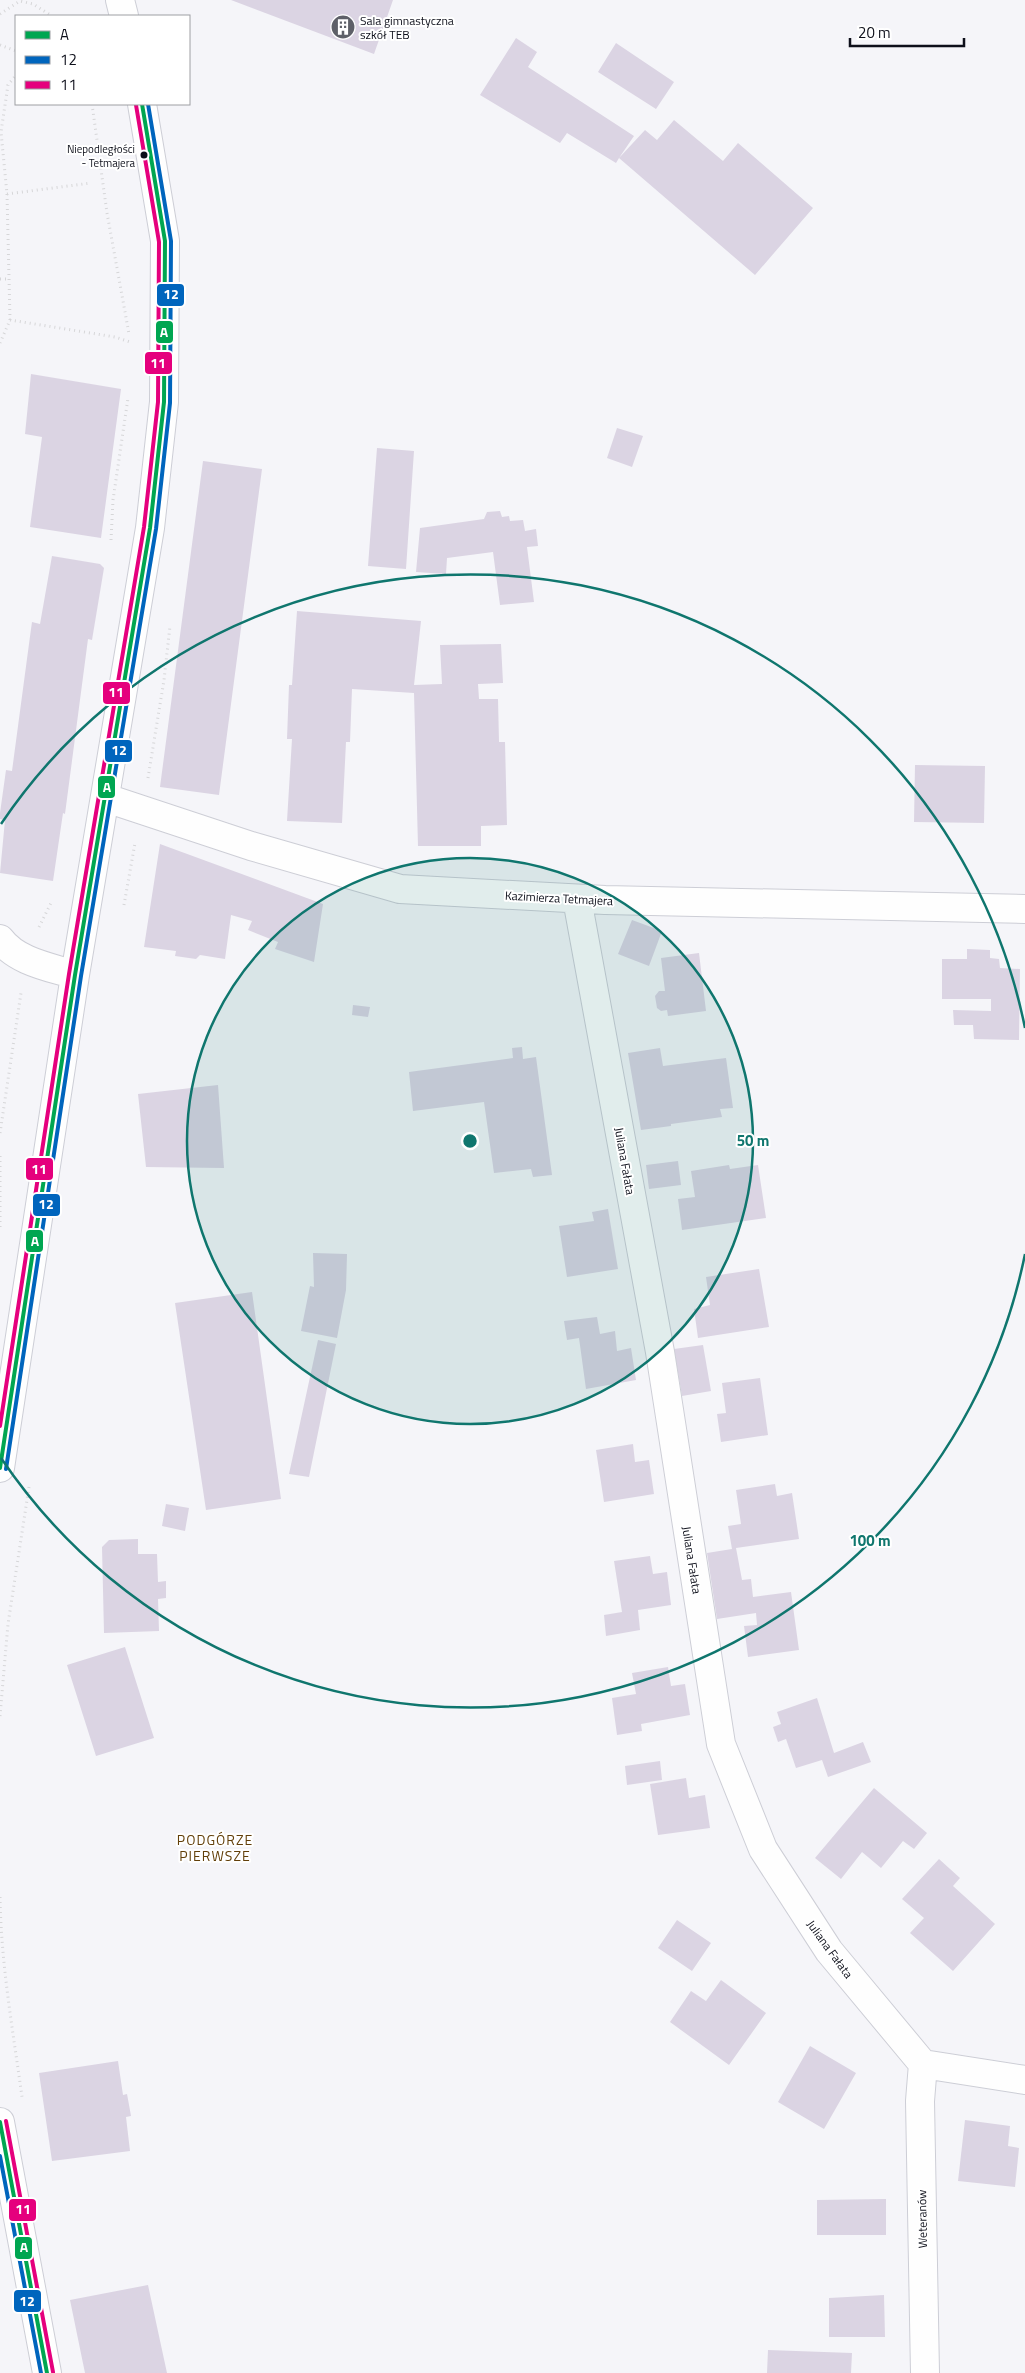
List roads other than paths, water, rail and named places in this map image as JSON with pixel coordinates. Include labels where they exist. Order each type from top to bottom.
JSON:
[{"type":"street","points":[[120,0],[124,15]]},
{"type":"street","points":[[0,1468],[75,975],[150,528],[164,402],[165,241],[142,105]]},
{"type":"street","name":"Kazimierza Tetmajera","points":[[106,798],[251,846],[400,889],[577,899],[1025,909]]},
{"type":"street","name":"Juliana Fałata","points":[[577,899],[660,1352],[721,1744],[763,1849],[828,1951],[923,2064]]},
{"type":"street","points":[[0,939],[5,946],[26,960],[75,975]]},
{"type":"street","points":[[923,2064],[1025,2080]]},
{"type":"street","name":"Weteranów","points":[[923,2064],[920,2101],[925,2373]]},
{"type":"street","points":[[0,2122],[47,2373]]},
{"type":"place","name":"Sala gimnastyczna szkół TEB","points":[[343,27]]},
{"type":"place","name":"Niepodległości - Tetmajera","points":[[144,155]]},
{"type":"district","name":"PODGÓRZE PIERWSZE","points":[[215,1848]]}]
